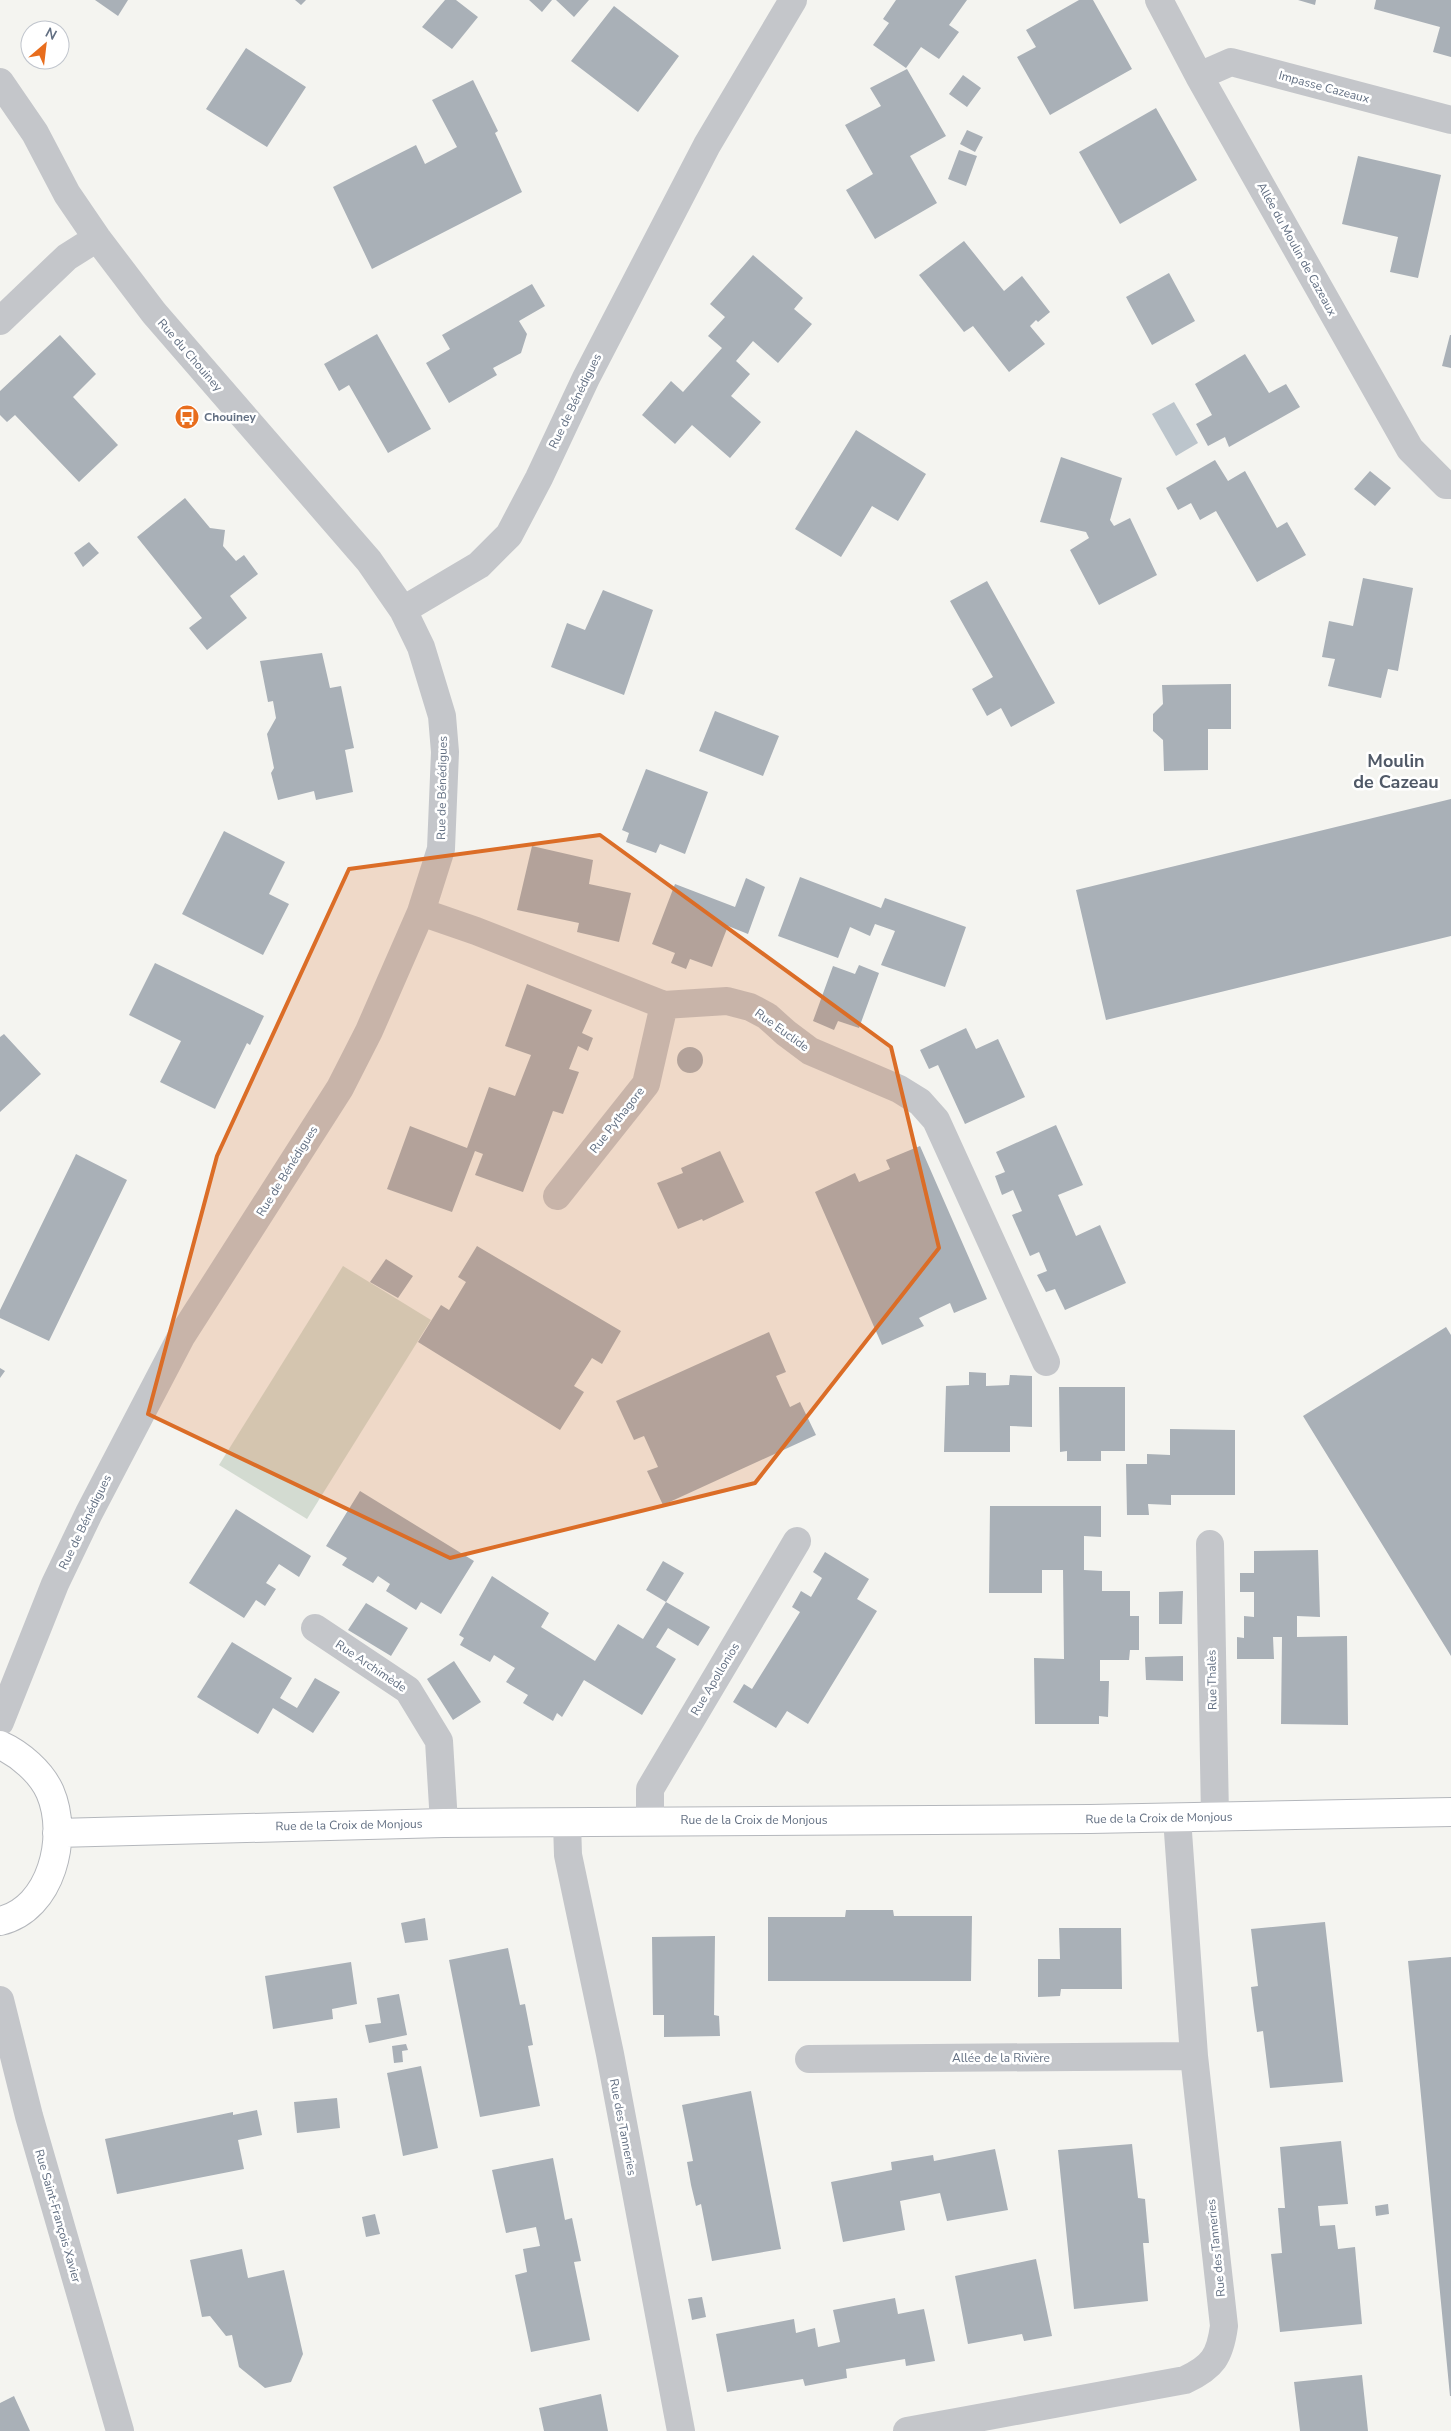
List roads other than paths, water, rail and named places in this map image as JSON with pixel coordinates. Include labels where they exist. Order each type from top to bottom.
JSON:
[{"type":"main road","points":[[0,1745],[21,1757],[42,1779],[54,1806],[57,1833],[54,1862],[44,1885],[27,1907],[0,1921]]},
{"type":"main road","name":"Rue de la Croix de Monjous","points":[[57,1833],[444,1823],[567,1823],[650,1820],[1177,1818],[1451,1812]]},
{"type":"street","name":"Rue de Bénédigues","points":[[0,1722],[55,1584],[89,1513],[181,1337],[340,1088],[422,912],[441,849],[445,752],[442,716],[421,647],[404,610],[479,565],[509,535],[539,478],[586,378],[707,145],[793,0]]},
{"type":"street","name":"Allée du Moulin de Cazeaux","points":[[1159,0],[1199,76],[1410,449],[1446,485],[1451,486]]},
{"type":"street","name":"Impasse Cazeaux","points":[[1199,76],[1231,62],[1451,120]]},
{"type":"street","name":"Rue du Chouiney","points":[[0,82],[35,133],[68,194],[96,238],[154,314],[369,561],[404,610]]},
{"type":"street","points":[[0,321],[67,257],[96,238]]},
{"type":"street","name":"Rue Euclide","points":[[422,912],[476,931],[664,1005],[727,1001],[750,1007],[767,1016],[786,1034],[810,1051],[900,1089],[920,1102],[936,1120],[1046,1362]]},
{"type":"street","name":"Rue Pythagore","points":[[557,1196],[646,1084],[664,1005]]},
{"type":"street","name":"Rue Apollonios","points":[[650,1820],[650,1789],[797,1541]]},
{"type":"street","name":"Rue Thalès","points":[[1210,1544],[1215,1817]]},
{"type":"street","name":"Rue Archimède","points":[[316,1628],[408,1690],[439,1741],[444,1823]]},
{"type":"street","name":"Rue des Tanneries","points":[[907,2431],[1185,2380],[1200,2373],[1216,2359],[1222,2346],[1224,2326],[1194,2056],[1177,1818]]},
{"type":"street","name":"Rue des Tanneries","points":[[567,1823],[568,1855],[610,2054],[681,2431]]},
{"type":"street","name":"Rue Saint-François Xavier","points":[[0,2000],[29,2116],[120,2431]]},
{"type":"street","name":"Allée de la Rivière","points":[[809,2059],[1194,2056]]},
{"type":"place","name":"Chouiney","points":[[187,417]]},
{"type":"district","name":"Moulin de Cazeau","points":[[1396,771]]}]
